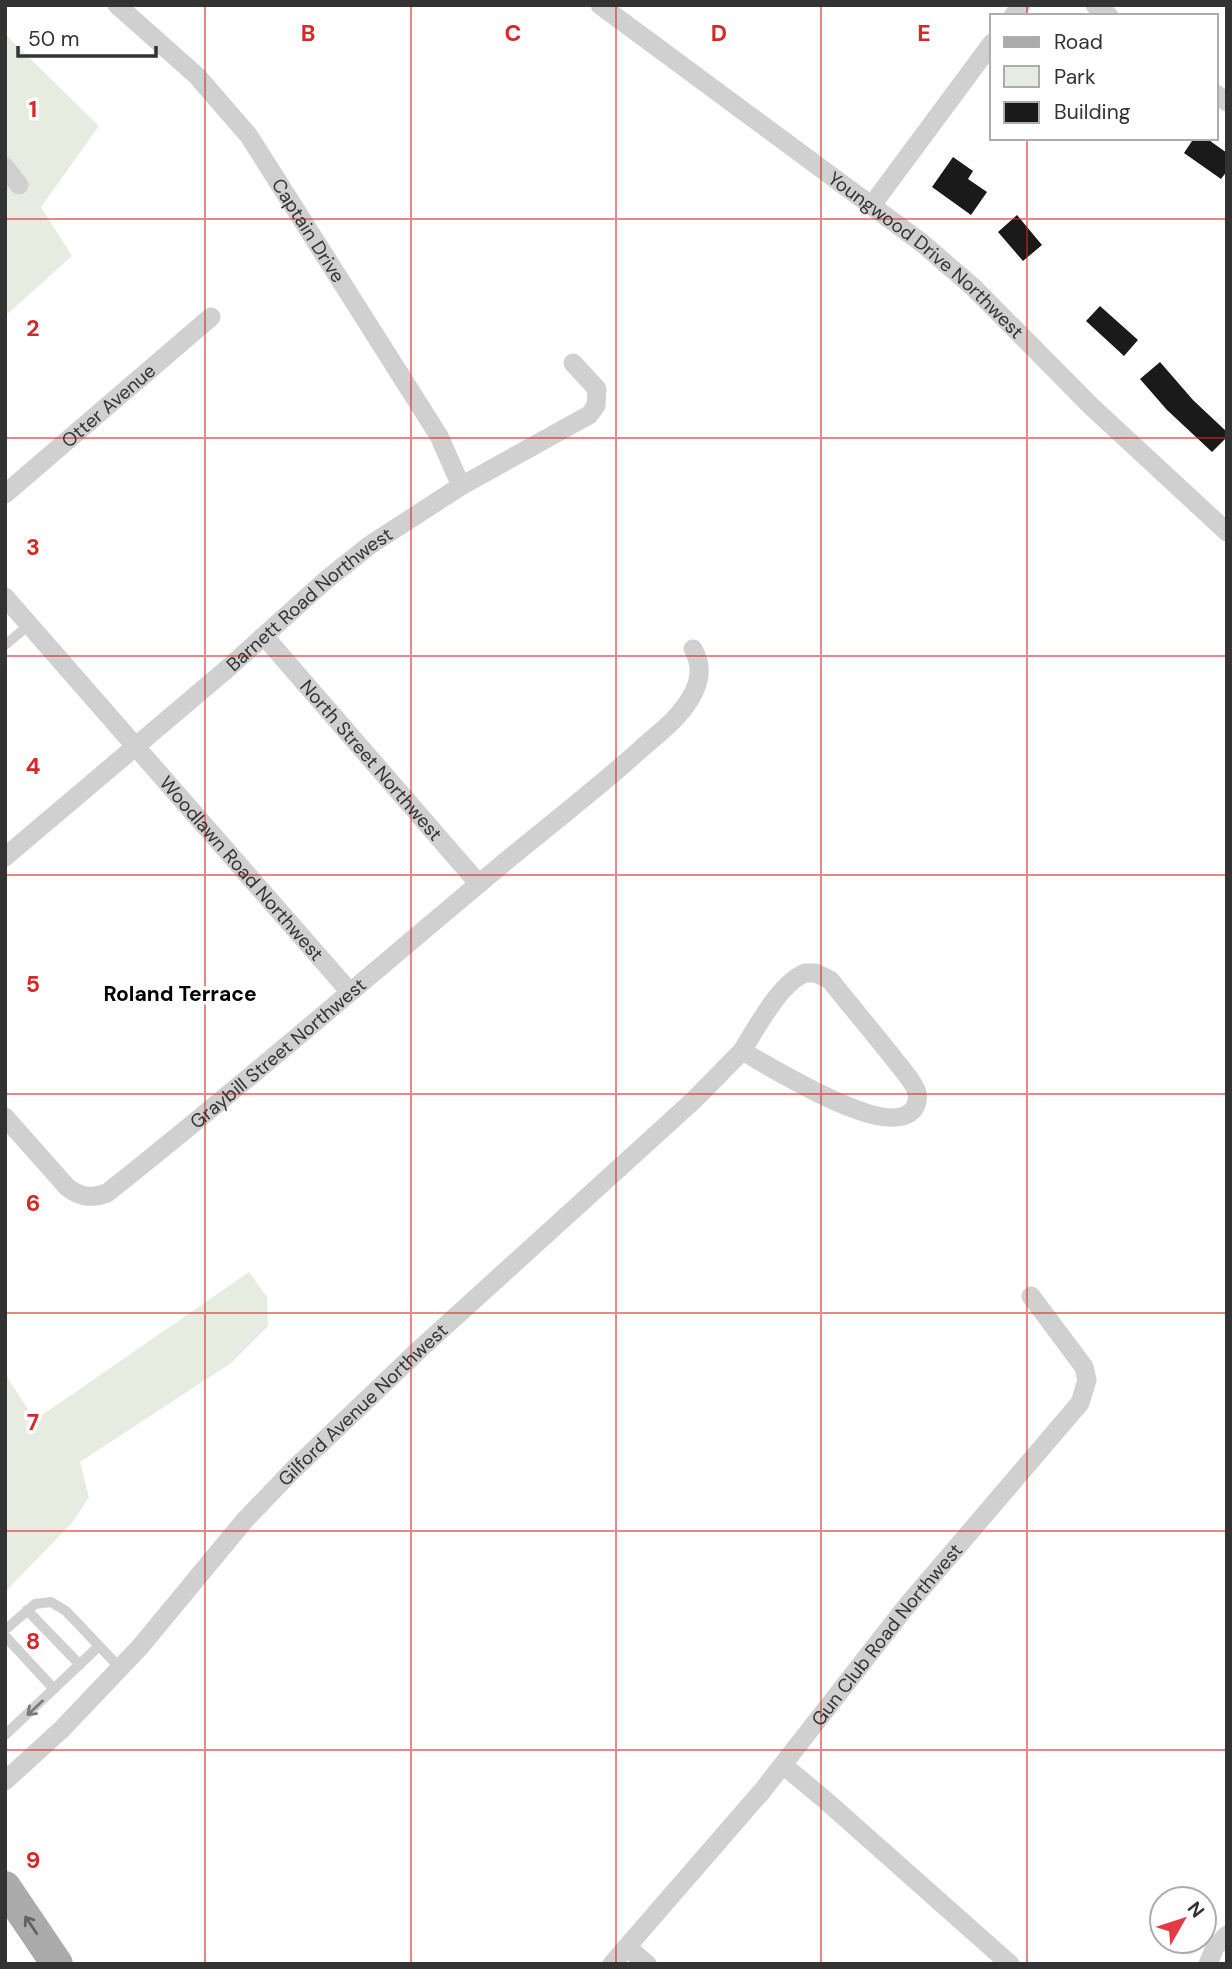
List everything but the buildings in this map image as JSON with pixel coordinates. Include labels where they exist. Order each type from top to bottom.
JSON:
[{"type":"main road","points":[[5,1887],[57,1964]]},
{"type":"street","name":"Captain Drive","points":[[117,5],[197,76],[249,136],[439,436],[461,486]]},
{"type":"street","name":"Youngwood Drive Northwest","points":[[600,5],[922,243],[973,287],[1091,407],[1227,532]]},
{"type":"street","points":[[872,205],[990,46]]},
{"type":"street","points":[[5,167],[19,185]]},
{"type":"street","name":"Otter Avenue","points":[[5,494],[211,317]]},
{"type":"street","name":"Barnett Road Northwest","points":[[5,857],[370,545],[461,486],[589,415],[596,406],[597,389],[573,363]]},
{"type":"street","name":"Woodlawn Road Northwest","points":[[5,597],[350,992]]},
{"type":"street","name":"North Street Northwest","points":[[264,636],[479,884]]},
{"type":"street","name":"Graybill Street Northwest","points":[[5,1117],[76,1194],[88,1197],[107,1193],[614,774],[677,716],[699,681],[700,669],[693,649]]},
{"type":"street","name":"Gilford Avenue Northwest","points":[[5,1781],[62,1729],[120,1668],[245,1520],[292,1471],[421,1348],[694,1100],[742,1051],[795,977],[816,972],[830,980],[902,1069],[917,1091],[917,1102],[913,1110],[905,1116],[870,1115],[809,1089],[742,1051]]},
{"type":"street","name":"Gun Club Road Northwest","points":[[612,1964],[783,1765],[905,1608],[1080,1403],[1087,1380],[1084,1367],[1031,1296]]},
{"type":"street","points":[[783,1765],[1010,1964]]},
{"type":"street","points":[[1208,1964],[1215,1947],[1227,1935]]},
{"type":"street","points":[[627,1947],[647,1964]]},
{"type":"lane","points":[[5,645],[29,625]]},
{"type":"lane","points":[[5,1630],[27,1610],[44,1601],[59,1605],[120,1668]]},
{"type":"lane","points":[[27,1610],[80,1665]]},
{"type":"lane","points":[[5,1636],[54,1689]]},
{"type":"lane","points":[[5,1735],[99,1646]]},
{"type":"green space","points":[[5,34],[99,126],[41,207],[72,256],[5,316]]},
{"type":"green space","points":[[249,1272],[267,1297],[268,1326],[231,1363],[80,1462],[89,1497],[72,1523],[5,1592],[5,1374],[35,1420]]},
{"type":"district","name":"Roland Terrace","points":[[180,994]]}]
